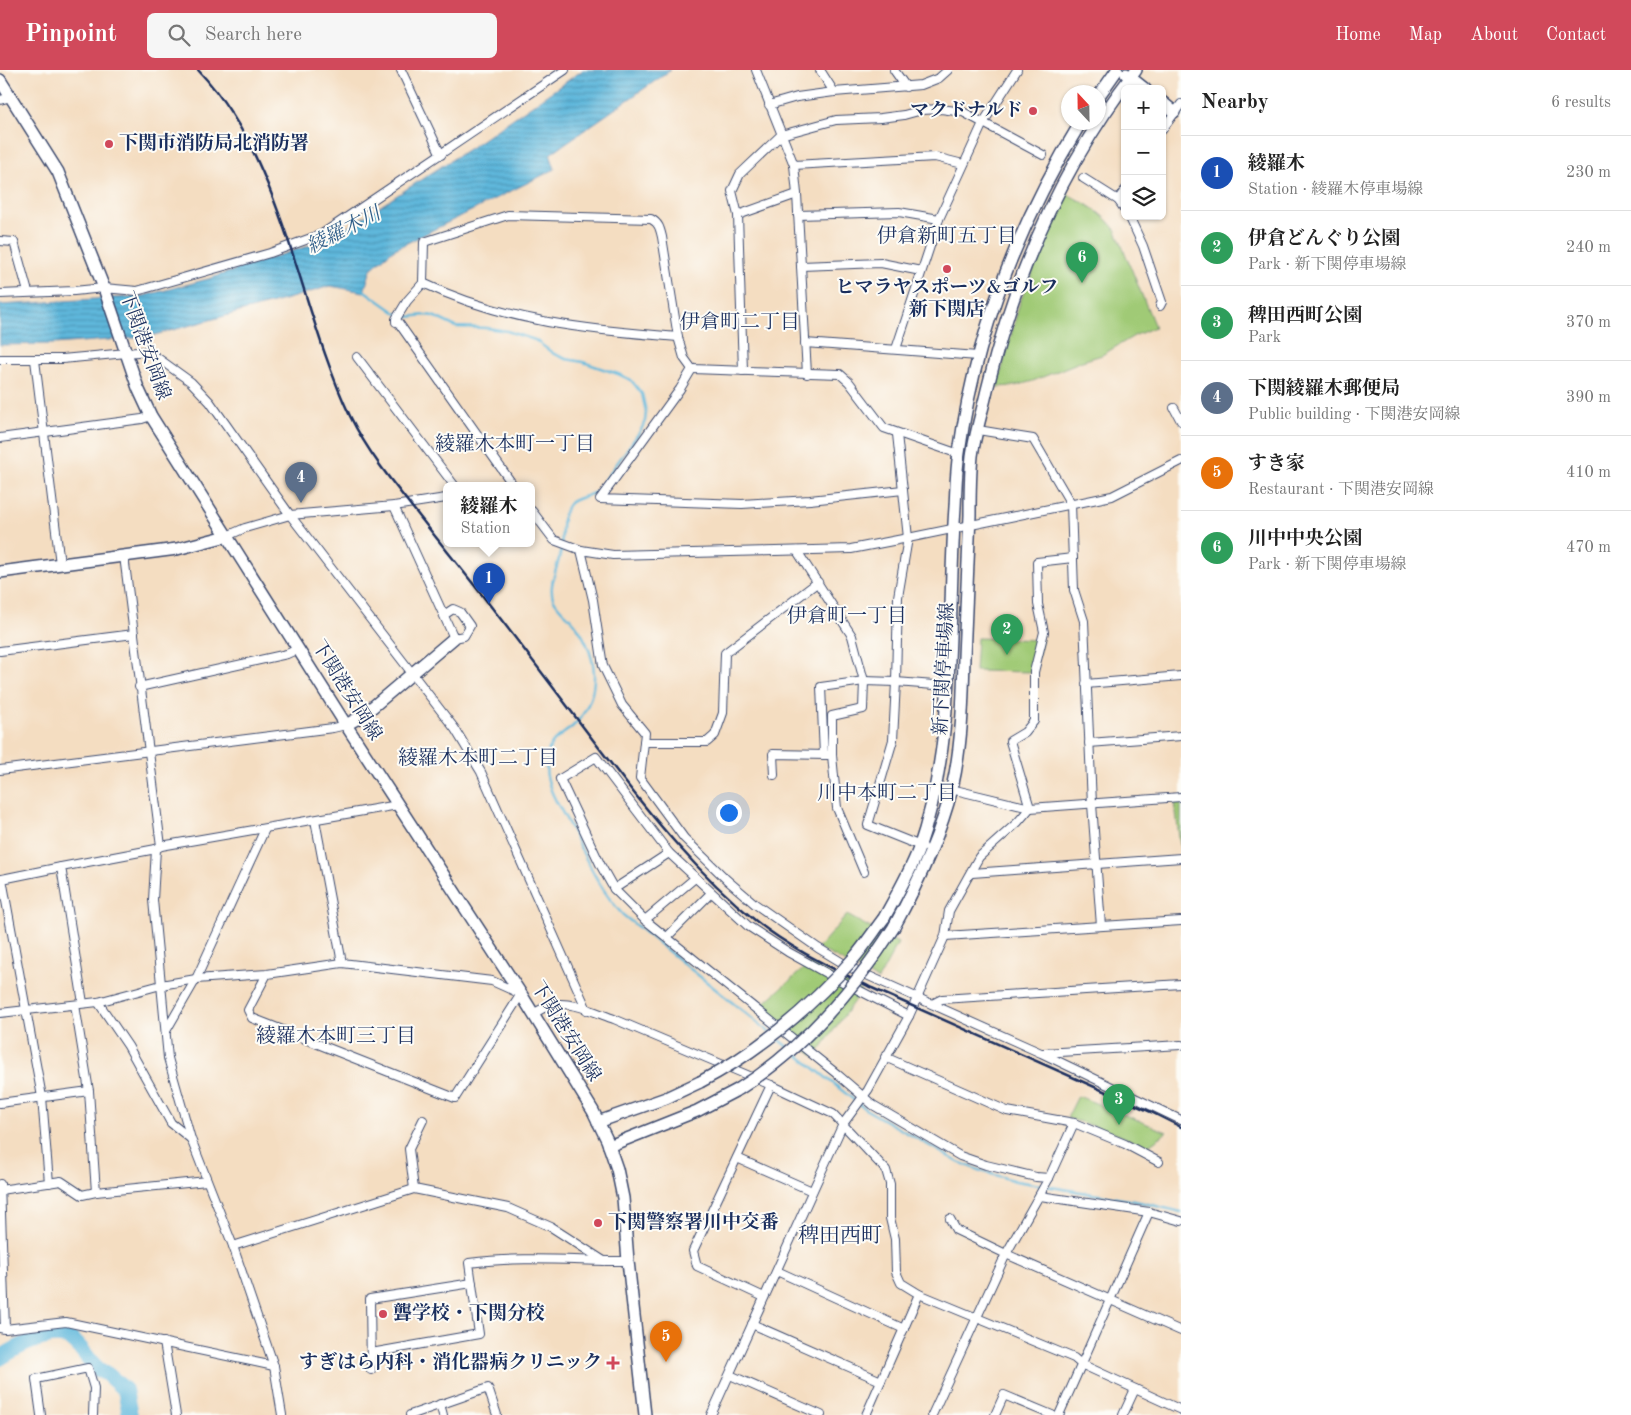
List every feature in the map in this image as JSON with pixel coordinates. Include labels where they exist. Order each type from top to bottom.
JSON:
[{"type":"main road","points":[[1106,87],[1119,70],[1133,74],[1142,85]]},
{"type":"main road","name":"新下関停車場線","points":[[609,1146],[697,1111],[739,1090],[764,1073],[810,1033],[842,1000],[871,963],[894,927],[912,892],[932,850],[952,789],[963,686],[972,456],[1002,331],[1028,256],[1065,179],[1093,130],[1133,74]]},
{"type":"main road","name":"下関港安岡線","points":[[0,80],[5,98],[58,172],[105,291],[138,388],[151,416],[346,725],[521,994],[598,1122],[617,1169],[623,1198],[645,1415]]},
{"type":"main road","points":[[1166,104],[1178,108]]},
{"type":"main road","name":"新下関停車場線","points":[[598,1122],[666,1098],[700,1082],[752,1051],[801,1012],[855,956],[884,918],[904,881],[919,846],[930,809],[945,725],[958,454],[978,356],[1015,252],[1047,182],[1076,130]]},
{"type":"main road","points":[[0,572],[177,550],[227,536]]},
{"type":"main road","points":[[346,725],[362,716],[454,638]]},
{"type":"street","points":[[401,70],[441,155]]},
{"type":"street","points":[[0,294],[137,291],[270,253],[322,234],[441,155],[554,73],[565,70]]},
{"type":"street","points":[[756,70],[794,165],[807,374]]},
{"type":"street","points":[[820,70],[834,92]]},
{"type":"street","points":[[894,70],[906,87]]},
{"type":"street","points":[[769,106],[797,97],[921,85],[939,78],[948,70]]},
{"type":"street","points":[[896,349],[939,219],[983,123],[1017,70]]},
{"type":"street","points":[[1166,124],[1178,108]]},
{"type":"street","points":[[743,371],[738,215],[732,191],[740,174],[781,135],[836,120],[881,118],[922,110],[941,109],[963,112],[1043,155]]},
{"type":"street","points":[[794,165],[935,157],[963,164]]},
{"type":"street","points":[[1083,178],[1118,200],[1121,204]]},
{"type":"street","points":[[738,215],[797,194]]},
{"type":"street","points":[[1118,200],[1121,196]]},
{"type":"street","points":[[798,215],[899,212],[939,219]]},
{"type":"street","points":[[511,482],[435,372],[398,322],[396,322],[402,308],[422,283],[424,242],[508,215],[651,219],[659,226],[678,337],[684,358],[692,369]]},
{"type":"street","points":[[1131,220],[1143,246],[1162,302],[1160,306]]},
{"type":"street","points":[[0,241],[14,242],[28,292]]},
{"type":"street","points":[[801,266],[881,263],[921,271]]},
{"type":"street","points":[[422,283],[453,298],[528,318],[592,330],[678,337]]},
{"type":"street","points":[[805,343],[978,356]]},
{"type":"street","points":[[0,359],[36,360],[125,351],[148,351],[191,382],[210,402],[290,515],[455,729],[481,772],[587,1010]]},
{"type":"street","points":[[357,357],[452,482]]},
{"type":"street","points":[[36,360],[60,564]]},
{"type":"street","points":[[692,369],[840,374],[849,382],[884,428],[958,454]]},
{"type":"street","points":[[692,369],[680,389],[600,498],[742,504],[810,500],[903,490]]},
{"type":"street","points":[[1174,408],[1181,421]]},
{"type":"street","points":[[0,438],[142,420],[151,416]]},
{"type":"street","points":[[978,430],[1033,439],[1071,504],[1074,590],[1084,621],[1092,804],[1101,926]]},
{"type":"street","points":[[898,434],[908,538],[898,597],[893,740],[868,825],[932,850]]},
{"type":"street","points":[[535,516],[556,541],[582,550],[612,555],[851,549],[1112,496],[1181,460]]},
{"type":"street","points":[[227,536],[245,528],[290,515],[394,506],[443,498]]},
{"type":"street","points":[[394,506],[454,638],[464,636],[470,626],[460,612],[453,609],[444,615]]},
{"type":"street","points":[[535,523],[541,525]]},
{"type":"street","points":[[582,550],[604,666],[622,704],[645,733],[640,778],[684,838],[727,880],[755,904],[818,948],[851,968],[1040,1053],[1181,1120]]},
{"type":"street","points":[[797,551],[852,636],[864,681],[863,709],[832,716],[828,755]]},
{"type":"street","points":[[124,556],[139,687],[149,751],[158,847],[153,900],[168,1058],[191,1140],[233,1246],[274,1366],[282,1415]]},
{"type":"street","points":[[1030,808],[1010,741],[1025,732],[1034,721],[1034,672],[1044,632],[1038,604],[1037,562],[1073,558]]},
{"type":"street","points":[[644,742],[707,742],[715,736],[723,713],[725,653],[818,582]]},
{"type":"street","points":[[0,651],[134,634]]},
{"type":"street","points":[[139,687],[287,654],[298,649]]},
{"type":"street","points":[[1086,684],[1181,676]]},
{"type":"street","points":[[864,872],[837,808],[828,755],[821,687],[864,681],[947,686]]},
{"type":"street","points":[[0,770],[346,725]]},
{"type":"street","points":[[1089,743],[1181,736]]},
{"type":"street","points":[[774,776],[773,754],[828,755]]},
{"type":"street","points":[[909,1016],[788,952],[748,926],[669,853],[596,758],[560,779],[601,866],[614,889],[645,920],[838,1074],[862,1098],[960,1156],[1036,1178],[1049,1179]]},
{"type":"street","points":[[952,789],[1030,808],[1181,797]]},
{"type":"street","points":[[49,1183],[42,1098],[1,879],[158,847],[398,806]]},
{"type":"street","points":[[711,1415],[843,1124],[862,1098],[909,1016],[945,936],[949,911],[979,858],[1018,822],[1030,808]]},
{"type":"street","points":[[315,820],[342,963]]},
{"type":"street","points":[[166,1032],[196,979],[265,829]]},
{"type":"street","points":[[614,889],[669,853]]},
{"type":"street","points":[[972,873],[1181,858]]},
{"type":"street","points":[[61,868],[89,1091],[96,1192]]},
{"type":"street","points":[[645,920],[695,878]]},
{"type":"street","points":[[667,937],[711,893]]},
{"type":"street","points":[[945,936],[1181,921]]},
{"type":"street","points":[[0,1013],[98,1002],[161,985],[196,979],[268,974],[342,963],[492,981],[521,994],[455,1098],[252,1018],[248,1010],[268,974]]},
{"type":"street","points":[[932,1004],[942,999],[1181,984]]},
{"type":"street","points":[[98,1002],[128,1046],[172,1123],[191,1140]]},
{"type":"street","points":[[533,1014],[548,1006],[564,1004],[587,1010],[614,1019],[771,1085],[833,1114],[886,1170],[890,1184],[890,1218],[895,1239],[896,1272],[901,1283],[919,1294],[1074,1358],[1081,1364],[1181,1410]]},
{"type":"street","points":[[1040,1053],[1181,1045]]},
{"type":"street","points":[[885,1057],[1007,1111],[1074,1123],[1125,1144],[1159,1162]]},
{"type":"street","points":[[764,1297],[697,1266],[693,1251],[771,1085]]},
{"type":"street","points":[[0,1103],[89,1091]]},
{"type":"street","points":[[414,1189],[409,1150],[423,1120]]},
{"type":"street","points":[[932,1415],[1006,1254],[1049,1179],[1074,1123]]},
{"type":"street","points":[[737,1158],[812,1192]]},
{"type":"street","points":[[0,1190],[61,1181],[82,1195],[207,1181]]},
{"type":"street","points":[[0,1184],[3,1329],[66,1322],[274,1366]]},
{"type":"street","points":[[233,1246],[414,1189],[508,1208],[551,1227],[604,1261]]},
{"type":"street","points":[[1041,1194],[1149,1212],[1181,1221]]},
{"type":"street","points":[[1059,1415],[1149,1212]]},
{"type":"street","points":[[950,1219],[956,1230],[1181,1331]]},
{"type":"street","points":[[371,1352],[479,1334],[469,1263],[499,1260],[575,1259],[628,1261]]},
{"type":"street","points":[[777,1271],[904,1329]]},
{"type":"street","points":[[371,1370],[370,1299],[472,1283]]},
{"type":"street","points":[[866,1415],[919,1294]]},
{"type":"street","points":[[752,1324],[881,1380]]},
{"type":"street","points":[[164,1342],[176,1415]]},
{"type":"street","points":[[41,1415],[36,1380],[88,1368],[94,1388],[93,1415]]},
{"type":"street","points":[[730,1375],[821,1415]]},
{"type":"street","points":[[410,1415],[488,1388],[497,1415]]},
{"type":"street","points":[[1123,1415],[1135,1389]]},
{"type":"street","points":[[995,1415],[1004,1395],[1052,1415]]},
{"type":"street","points":[[440,1404],[443,1415]]},
{"type":"green space","points":[[1067,194],[1081,201],[1106,219],[1116,231],[1155,327],[1134,336],[1102,355],[1033,381],[1015,386],[997,387],[1020,302]]},
{"type":"green space","points":[[977,638],[1042,640],[1034,672],[975,671]]},
{"type":"green space","points":[[1175,803],[1181,803],[1181,856]]},
{"type":"green space","points":[[847,915],[898,943],[878,980],[818,948]]},
{"type":"green space","points":[[809,964],[861,991],[815,1057],[756,1010]]},
{"type":"green space","points":[[1078,1096],[1167,1132],[1146,1147],[1113,1132],[1067,1118]]},
{"type":"water","name":"綾羅木川","points":[[583,70],[671,70],[550,154],[555,169],[393,250],[371,269],[364,292],[330,286],[147,337],[54,344],[0,345],[0,305],[143,296],[208,279],[320,242],[356,222],[479,142]]},
{"type":"waterway","points":[[362,289],[396,313],[406,317],[433,316],[456,327],[507,331],[535,340],[554,354],[566,359],[583,362],[631,380],[642,394],[646,412],[641,430],[597,491],[572,501],[564,513],[561,550],[552,593],[556,604],[575,624],[586,644],[592,658],[594,680],[589,702],[582,716],[572,727],[554,741],[550,747],[546,760],[546,770],[554,798],[592,870],[614,905],[623,915],[769,1032]]},
{"type":"waterway","points":[[775,1037],[789,1048]]},
{"type":"waterway","points":[[793,1051],[865,1109],[958,1162],[1016,1181],[1140,1202],[1181,1212]]},
{"type":"waterway","points":[[0,1358],[25,1344],[45,1337],[55,1336],[72,1340],[94,1366],[107,1374],[125,1390],[130,1415]]},
{"type":"railway","points":[[198,70],[227,106],[251,147],[270,190],[287,236],[316,328],[350,416],[364,442],[389,478],[443,546]]},
{"type":"railway","points":[[444,547],[623,779],[676,844],[714,884],[756,921],[812,958],[872,988],[1181,1127]]},
{"type":"place","name":"マクドナルド","points":[[1033,111]]},
{"type":"place","name":"下関市消防局北消防署","points":[[109,144]]},
{"type":"place","name":"ヒマラヤスポーツ&ゴルフ 新下関店","points":[[947,269]]},
{"type":"place","name":"川中中央公園","points":[[1082,283]]},
{"type":"place","name":"下関綾羅木郵便局","points":[[301,503]]},
{"type":"place","name":"綾羅木","points":[[489,604]]},
{"type":"place","name":"伊倉どんぐり公園","points":[[1007,655]]},
{"type":"place","name":"稗田西町公園","points":[[1119,1125]]},
{"type":"place","name":"下関警察署川中交番","points":[[598,1223]]},
{"type":"place","name":"聾学校・下関分校","points":[[383,1314]]},
{"type":"place","name":"すき家","points":[[666,1362]]},
{"type":"place","name":"すぎはら内科・消化器病クリニック","points":[[613,1363]]},
{"type":"district","name":"伊倉新町五丁目","points":[[947,237]]},
{"type":"district","name":"伊倉町二丁目","points":[[740,323]]},
{"type":"district","name":"綾羅木本町一丁目","points":[[515,445]]},
{"type":"district","name":"伊倉町一丁目","points":[[847,617]]},
{"type":"district","name":"綾羅木本町二丁目","points":[[478,759]]},
{"type":"district","name":"川中本町二丁目","points":[[887,794]]},
{"type":"district","name":"綾羅木本町三丁目","points":[[336,1037]]},
{"type":"district","name":"稗田西町","points":[[840,1236]]}]
